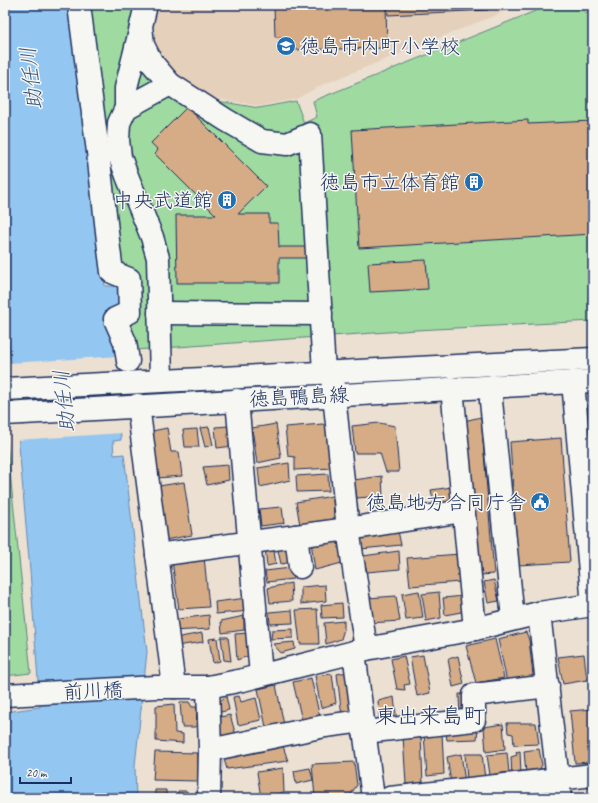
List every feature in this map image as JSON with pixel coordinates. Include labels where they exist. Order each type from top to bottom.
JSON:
[{"type":"street","points":[[79,5],[112,272],[129,279],[130,312],[115,318],[125,342],[128,361]]},
{"type":"street","points":[[144,15],[143,45],[152,63],[170,84],[226,120],[262,140],[286,144],[310,134],[321,314],[328,372],[334,395],[360,651],[364,726],[373,798]]},
{"type":"street","points":[[144,15],[126,88],[126,108],[119,123],[118,140],[120,157],[126,176],[152,238],[158,258],[161,380]]},
{"type":"street","points":[[126,108],[170,84]]},
{"type":"street","points":[[159,313],[321,314]]},
{"type":"street","name":"徳島鴨島線","points":[[5,388],[593,359]]},
{"type":"street","points":[[583,381],[593,605]]},
{"type":"street","name":"徳島鴨島線","points":[[5,414],[583,381]]},
{"type":"street","points":[[492,386],[491,401],[513,620]]},
{"type":"street","points":[[452,388],[474,629]]},
{"type":"street","points":[[237,400],[261,675]]},
{"type":"street","points":[[131,406],[156,555],[165,687]]},
{"type":"street","points":[[156,555],[348,529],[463,511]]},
{"type":"street","points":[[296,536],[300,567]]},
{"type":"street","name":"前川橋","points":[[5,695],[165,687],[208,687],[360,651],[474,629],[539,613],[593,605]]},
{"type":"street","points":[[539,613],[559,789]]},
{"type":"street","points":[[210,750],[325,726],[364,726],[474,720],[474,695],[548,686]]},
{"type":"street","points":[[208,687],[210,750],[209,798]]},
{"type":"street","points":[[390,798],[559,789],[593,775]]},
{"type":"shaded area","name":"徳島市内町小学校","points":[[154,5],[521,5],[324,84],[296,99],[260,106],[224,100],[201,94],[173,78],[157,57],[150,35]]},
{"type":"green space","points":[[74,5],[152,5],[147,34],[155,58],[200,96],[223,102],[259,108],[296,101],[304,123],[317,117],[313,101],[550,5],[581,5],[585,13],[593,9],[593,321],[416,330],[121,351],[126,309]]},
{"type":"green space","points":[[5,444],[7,444],[31,673],[5,676]]},
{"type":"water","name":"助任川","points":[[5,5],[70,5],[94,164],[105,286],[120,286],[123,305],[107,309],[118,354],[121,440],[113,441],[114,455],[124,454],[147,652],[135,766],[136,798],[5,798],[5,712],[40,707],[14,388],[5,313]]},
{"type":"pier","points":[[120,356],[122,433],[17,440],[9,363]]},
{"type":"building","points":[[274,5],[329,5],[329,8],[338,8],[338,5],[386,5],[387,48],[286,50],[285,37],[275,37]]},
{"type":"building","points":[[387,5],[488,5],[488,10],[388,15]]},
{"type":"building","name":"中央武道館","points":[[187,107],[266,186],[238,214],[269,214],[269,223],[278,223],[279,247],[307,247],[307,258],[279,258],[279,283],[177,283],[176,215],[216,215],[155,154],[158,150],[151,143]]},
{"type":"building","name":"徳島市立体育館","points":[[528,120],[528,124],[593,121],[593,234],[359,248],[352,130]]},
{"type":"building","points":[[426,260],[428,289],[370,292],[368,263]]},
{"type":"building","points":[[481,417],[494,574],[480,575],[464,421]]},
{"type":"building","points":[[379,423],[395,426],[399,472],[386,472],[380,453],[355,453],[352,426]]},
{"type":"building","points":[[276,424],[281,458],[257,463],[252,428]]},
{"type":"building","points":[[323,424],[330,431],[332,468],[295,470],[295,457],[288,456],[285,427]]},
{"type":"building","points":[[229,426],[233,446],[217,448],[215,427]]},
{"type":"building","points":[[209,427],[213,445],[205,447],[200,428]]},
{"type":"building","points":[[167,428],[171,452],[179,452],[182,476],[157,478],[152,431]]},
{"type":"building","points":[[197,429],[199,447],[185,447],[183,430]]},
{"type":"building","name":"徳島地方合同庁舎","points":[[561,438],[570,562],[518,565],[510,442]]},
{"type":"building","points":[[289,463],[290,480],[260,487],[258,468]]},
{"type":"building","points":[[228,465],[229,480],[207,485],[203,467]]},
{"type":"building","points":[[328,474],[329,491],[297,492],[296,476]]},
{"type":"building","points":[[382,476],[383,496],[357,498],[354,480]]},
{"type":"building","points":[[184,482],[192,535],[165,540],[159,486]]},
{"type":"building","points":[[452,487],[453,495],[447,502],[434,504],[431,490]]},
{"type":"building","points":[[333,496],[334,520],[300,525],[296,502]]},
{"type":"building","points":[[282,507],[284,523],[261,526],[259,509]]},
{"type":"building","points":[[398,531],[401,545],[361,549],[361,539],[365,535]]},
{"type":"building","points":[[333,537],[341,543],[342,563],[315,570],[311,542]]},
{"type":"building","points":[[289,543],[292,562],[281,564],[277,546]]},
{"type":"building","points":[[273,545],[276,564],[267,566],[265,546]]},
{"type":"building","points":[[399,551],[400,569],[367,572],[363,556]]},
{"type":"building","points":[[460,554],[461,582],[410,586],[407,558]]},
{"type":"building","points":[[204,556],[209,607],[179,609],[172,561]]},
{"type":"building","points":[[291,568],[293,579],[267,582],[265,571]]},
{"type":"building","points":[[494,580],[499,601],[488,603],[484,582]]},
{"type":"building","points":[[291,583],[292,601],[270,603],[268,588]]},
{"type":"building","points":[[325,585],[326,601],[301,604],[301,587]]},
{"type":"building","points":[[419,591],[423,618],[406,620],[402,594]]},
{"type":"building","points":[[439,592],[441,618],[426,621],[422,594]]},
{"type":"building","points":[[396,596],[400,621],[370,623],[368,598]]},
{"type":"building","points":[[464,596],[465,602],[461,612],[445,615],[443,598]]},
{"type":"building","points":[[247,598],[250,611],[216,614],[215,602]]},
{"type":"building","points":[[342,603],[343,617],[322,618],[321,605]]},
{"type":"building","points":[[317,609],[319,644],[300,644],[296,610]]},
{"type":"building","points":[[292,610],[293,623],[270,624],[269,612]]},
{"type":"building","points":[[209,615],[210,629],[171,631],[170,620]]},
{"type":"building","points":[[244,616],[244,630],[222,633],[221,621]]},
{"type":"building","points":[[344,621],[344,629],[341,639],[326,644],[324,623]]},
{"type":"building","points":[[293,629],[293,638],[271,639],[272,630]]},
{"type":"building","points":[[526,632],[529,640],[534,684],[508,687],[498,639]]},
{"type":"building","points":[[202,633],[203,642],[176,646],[175,638]]},
{"type":"building","points":[[249,633],[252,650],[248,656],[237,660],[235,634]]},
{"type":"building","points":[[221,637],[228,637],[231,661],[224,660]]},
{"type":"building","points":[[217,638],[220,661],[213,663],[209,639]]},
{"type":"building","points":[[495,639],[504,678],[476,683],[466,646]]},
{"type":"building","points":[[294,642],[295,649],[281,653],[273,644]]},
{"type":"building","points":[[584,654],[587,680],[563,684],[558,657]]},
{"type":"building","points":[[423,655],[430,693],[417,696],[410,657]]},
{"type":"building","points":[[404,656],[410,684],[404,685],[405,690],[397,689],[391,659]]},
{"type":"building","points":[[458,656],[464,684],[453,687],[448,659]]},
{"type":"building","points":[[347,672],[356,715],[342,717],[337,674]]},
{"type":"building","points":[[332,674],[336,703],[321,708],[315,676]]},
{"type":"building","points":[[311,678],[321,722],[303,725],[293,682]]},
{"type":"building","points":[[276,685],[285,730],[267,732],[258,689]]},
{"type":"building","points":[[459,694],[469,695],[460,718]]},
{"type":"building","points":[[226,696],[229,710],[221,712],[218,703]]},
{"type":"building","points":[[239,696],[241,702],[256,698],[261,720],[238,725],[233,697]]},
{"type":"building","points":[[394,697],[397,723],[380,727],[378,701]]},
{"type":"building","points":[[180,702],[189,702],[192,707],[197,707],[196,727],[182,727]]},
{"type":"building","points":[[174,704],[175,733],[183,734],[183,743],[156,741],[156,706]]},
{"type":"building","points":[[593,709],[593,762],[575,763],[570,711]]},
{"type":"building","points":[[230,715],[237,739],[221,744],[220,717]]},
{"type":"building","points":[[507,723],[536,723],[539,744],[514,745],[513,734],[508,733]]},
{"type":"building","points":[[503,724],[505,749],[486,752],[484,727]]},
{"type":"building","points":[[478,726],[477,739],[447,740],[445,728]]},
{"type":"building","points":[[442,733],[444,774],[427,776],[424,734]]},
{"type":"building","points":[[421,735],[423,784],[406,784],[403,736]]},
{"type":"building","points":[[282,743],[288,761],[227,769],[222,753]]},
{"type":"building","points":[[539,749],[542,765],[538,772],[526,774],[524,751]]},
{"type":"building","points":[[520,751],[521,774],[512,777],[511,757],[517,755],[516,752]]},
{"type":"building","points":[[155,752],[198,753],[198,781],[153,780]]},
{"type":"building","points":[[507,753],[509,772],[490,775],[487,755]]},
{"type":"building","points":[[461,754],[465,782],[451,783],[447,757]]},
{"type":"building","points":[[465,754],[482,754],[485,779],[467,780]]},
{"type":"building","points":[[354,762],[357,785],[349,797],[315,798],[312,764]]},
{"type":"building","points":[[283,768],[284,792],[276,794],[276,798],[261,798],[257,772]]},
{"type":"building","points":[[310,768],[313,780],[296,784],[294,771]]},
{"type":"building","points":[[155,790],[166,790],[166,796],[177,796],[178,791],[187,791],[187,798],[155,798]]},
{"type":"place","name":"徳島市内町小学校","points":[[286,46]]},
{"type":"place","name":"徳島市立体育館","points":[[474,182]]},
{"type":"place","name":"中央武道館","points":[[227,200]]},
{"type":"place","name":"徳島地方合同庁舎","points":[[540,502]]},
{"type":"district","name":"東出来島町","points":[[430,716]]}]
